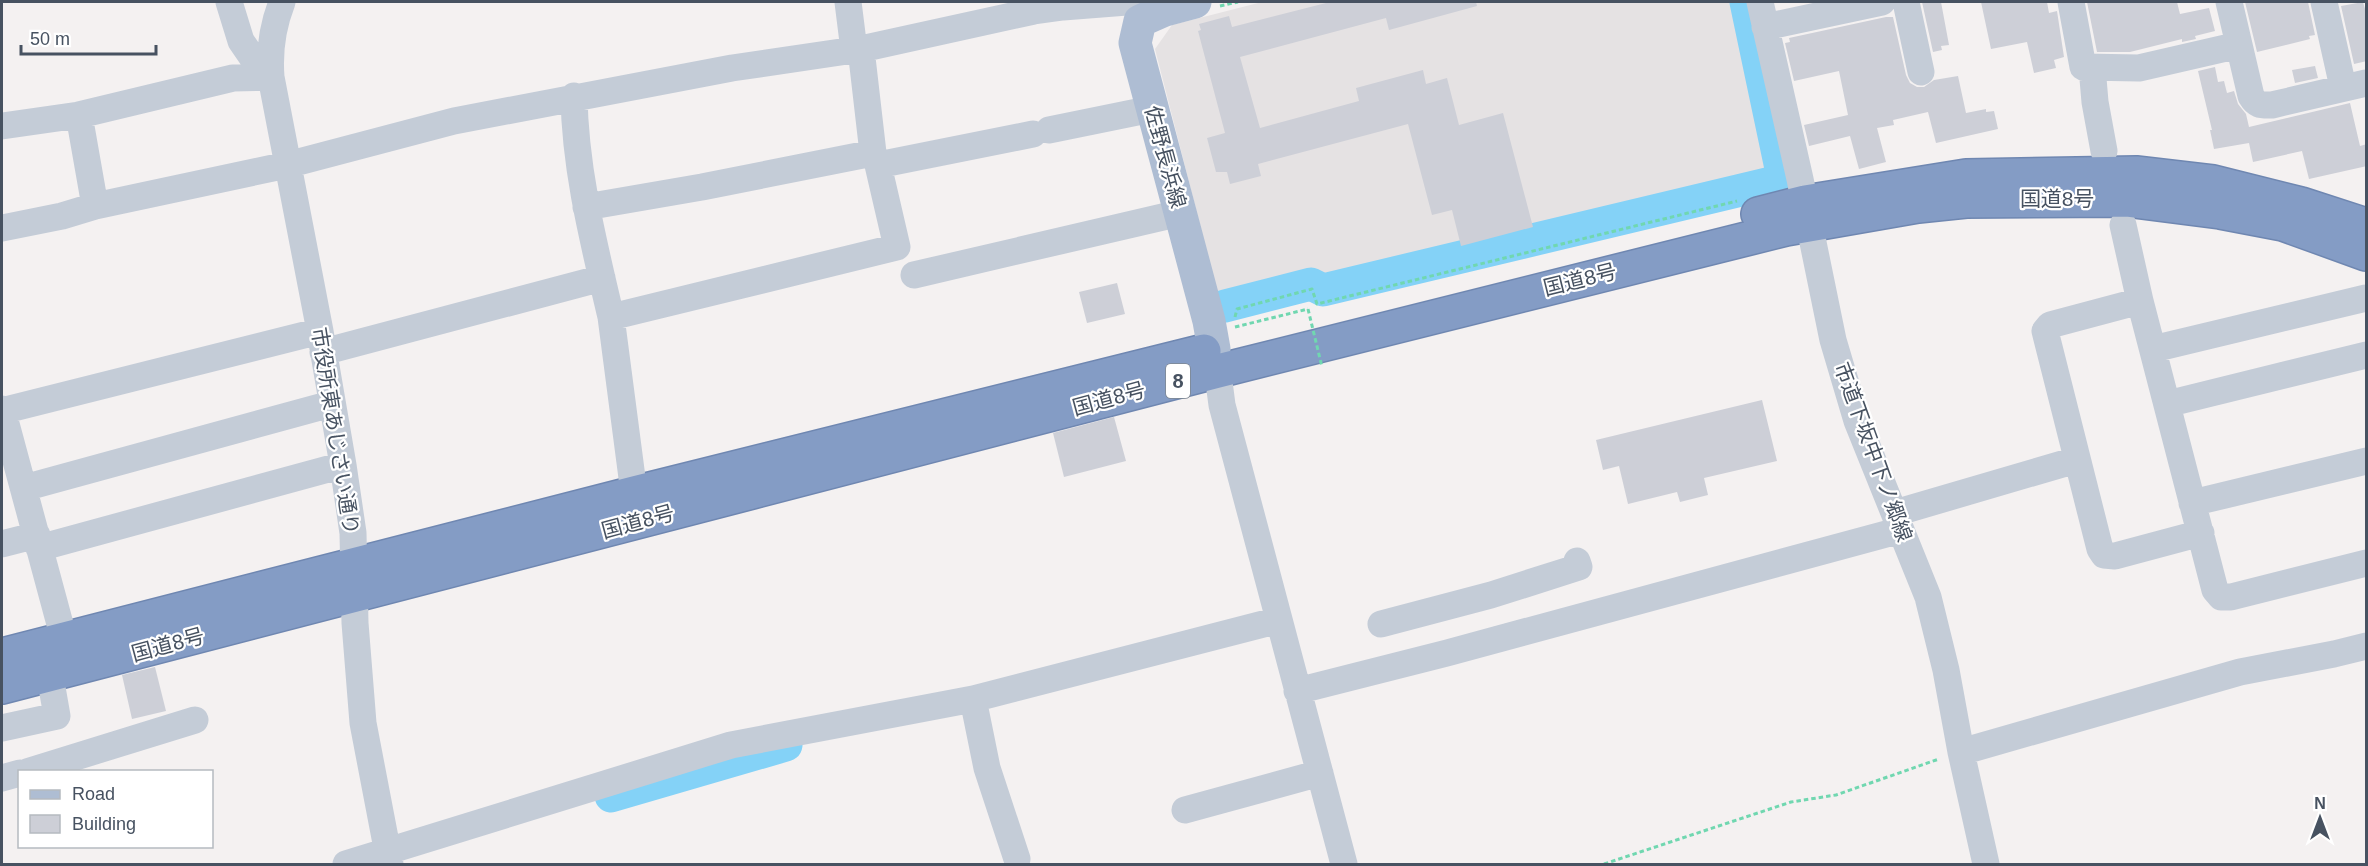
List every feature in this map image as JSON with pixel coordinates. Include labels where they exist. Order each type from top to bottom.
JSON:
[{"type":"highway","name":"国道8号","points":[[2,687],[50,676],[634,493],[1222,349],[1966,176],[2136,173],[2213,182],[2301,204],[2367,225]]},
{"type":"highway","name":"国道8号","points":[[1807,213],[1966,201],[2126,200],[2220,212],[2283,224],[2367,254]]},
{"type":"highway","name":"国道8号","points":[[2,655],[64,639],[355,580],[1222,349]]},
{"type":"main road","points":[[1131,8],[1165,10],[1194,2]]},
{"type":"main road","name":"佐野長浜線","points":[[1131,8],[1135,43],[1152,109],[1209,321],[1222,349]]},
{"type":"street","points":[[229,2],[241,41],[252,57],[270,68]]},
{"type":"street","name":"市役所東あじさい通り","points":[[282,2],[276,17],[270,68],[343,465],[355,580],[355,622],[363,723],[388,858]]},
{"type":"street","points":[[611,317],[897,247],[875,159],[848,2]]},
{"type":"street","points":[[1762,14],[1882,2]]},
{"type":"street","points":[[1906,2],[1921,72]]},
{"type":"street","points":[[2071,2],[2083,67],[2139,68],[2239,45]]},
{"type":"street","points":[[2229,2],[2251,96],[2260,106],[2355,85],[2324,2]]},
{"type":"street","points":[[2,228],[287,165],[454,121],[574,96],[858,50],[1034,11],[1063,7],[1131,8]]},
{"type":"street","name":"市道下坂中下ノ郷線","points":[[1762,14],[1836,350],[1857,422],[1928,597],[1946,670],[1961,752],[1986,864]]},
{"type":"street","points":[[2092,67],[2095,102],[2104,151]]},
{"type":"street","points":[[2,126],[79,115],[270,68]]},
{"type":"street","points":[[574,96],[575,134],[586,207],[611,317],[634,493]]},
{"type":"street","points":[[586,207],[1041,132],[1152,109]]},
{"type":"street","points":[[79,115],[95,206]]},
{"type":"street","points":[[914,275],[1180,213]]},
{"type":"street","points":[[2122,225],[2192,503],[2215,590],[2220,597],[2231,597],[2367,563]]},
{"type":"street","points":[[64,639],[38,542],[15,480],[2,410],[322,342],[602,279]]},
{"type":"street","points":[[2153,349],[2367,298]]},
{"type":"street","points":[[2140,301],[2050,325],[2045,331],[2076,460],[2100,549],[2104,555],[2115,556],[2201,533]]},
{"type":"street","points":[[1222,349],[1222,405],[1344,864]]},
{"type":"street","points":[[2167,404],[2367,355]]},
{"type":"street","points":[[15,480],[331,404]]},
{"type":"street","points":[[1297,691],[1443,654],[1898,522],[2076,460]]},
{"type":"street","points":[[2192,503],[2367,461]]},
{"type":"street","points":[[2,544],[38,542],[343,465]]},
{"type":"street","points":[[1381,624],[1491,595],[1579,567],[1577,561]]},
{"type":"street","points":[[1430,611],[1443,654]]},
{"type":"street","points":[[346,864],[388,858],[731,745],[973,699],[1279,620]]},
{"type":"street","points":[[1961,752],[2240,672],[2367,646]]},
{"type":"street","points":[[2,728],[57,716],[50,676]]},
{"type":"street","points":[[973,699],[987,768],[1017,860]]},
{"type":"street","points":[[30,770],[195,720]]},
{"type":"street","points":[[1185,810],[1320,773]]},
{"type":"street","points":[[2,778],[18,774]]},
{"type":"path","points":[[1222,349],[1308,309],[1322,367]]},
{"type":"path","points":[[1604,864],[1791,802],[1836,795],[1961,752]]},
{"type":"shaded area","points":[[1262,2],[1739,2],[1778,171],[1771,178],[1491,245],[1492,254],[1336,291],[1332,283],[1322,285],[1310,279],[1220,303],[1155,49],[1172,25]]},
{"type":"building","points":[[1330,2],[1476,2],[1477,6],[1389,30],[1386,18],[1240,57],[1260,128],[1359,101],[1356,88],[1423,70],[1426,84],[1447,78],[1459,125],[1503,113],[1533,227],[1461,246],[1452,210],[1432,215],[1408,124],[1258,164],[1261,176],[1230,184],[1227,172],[1216,172],[1207,138],[1225,133],[1198,31],[1201,30],[1199,24],[1229,16],[1232,27]]},
{"type":"building","points":[[1922,2],[1941,2],[1949,45],[1941,46],[1942,50],[1933,52]]},
{"type":"building","points":[[1981,2],[2047,2],[2049,13],[2057,11],[2064,57],[2054,60],[2056,68],[2034,73],[2027,42],[1991,49]]},
{"type":"building","points":[[2087,2],[2177,2],[2180,14],[2209,8],[2215,31],[2195,36],[2196,39],[2182,42],[2182,39],[2130,52],[2097,52]]},
{"type":"building","points":[[2245,2],[2308,2],[2315,35],[2309,36],[2310,39],[2257,52]]},
{"type":"building","points":[[2363,2],[2367,16],[2367,61],[2354,64],[2341,6]]},
{"type":"building","points":[[1893,17],[1906,75],[1910,83],[1917,87],[1924,87],[1934,80],[1958,76],[1966,113],[1986,109],[1986,112],[1994,111],[1998,129],[1936,143],[1928,112],[1893,120],[1894,125],[1877,128],[1886,162],[1859,169],[1850,136],[1809,146],[1804,125],[1848,115],[1839,71],[1794,81],[1785,43],[1790,42],[1789,38]]},
{"type":"building","points":[[2315,66],[2318,78],[2295,83],[2292,70]]},
{"type":"building","points":[[2215,67],[2218,82],[2224,81],[2227,93],[2234,91],[2238,104],[2246,114],[2249,127],[2350,103],[2360,146],[2367,144],[2367,166],[2309,179],[2302,151],[2253,162],[2249,143],[2214,149],[2210,130],[2212,130],[2198,71]]},
{"type":"building","points":[[1117,283],[1125,314],[1087,323],[1079,292]]},
{"type":"building","points":[[1762,400],[1777,461],[1704,478],[1708,495],[1680,502],[1677,492],[1628,504],[1619,466],[1603,470],[1596,440]]},
{"type":"building","points":[[1114,417],[1126,461],[1064,477],[1053,433]]},
{"type":"building","points":[[155,667],[166,711],[132,719],[122,675]]},
{"type":"waterway","points":[[1225,306],[1311,284],[1323,290],[1775,182],[1782,173],[1746,2]]},
{"type":"waterway","points":[[611,796],[786,745]]}]
